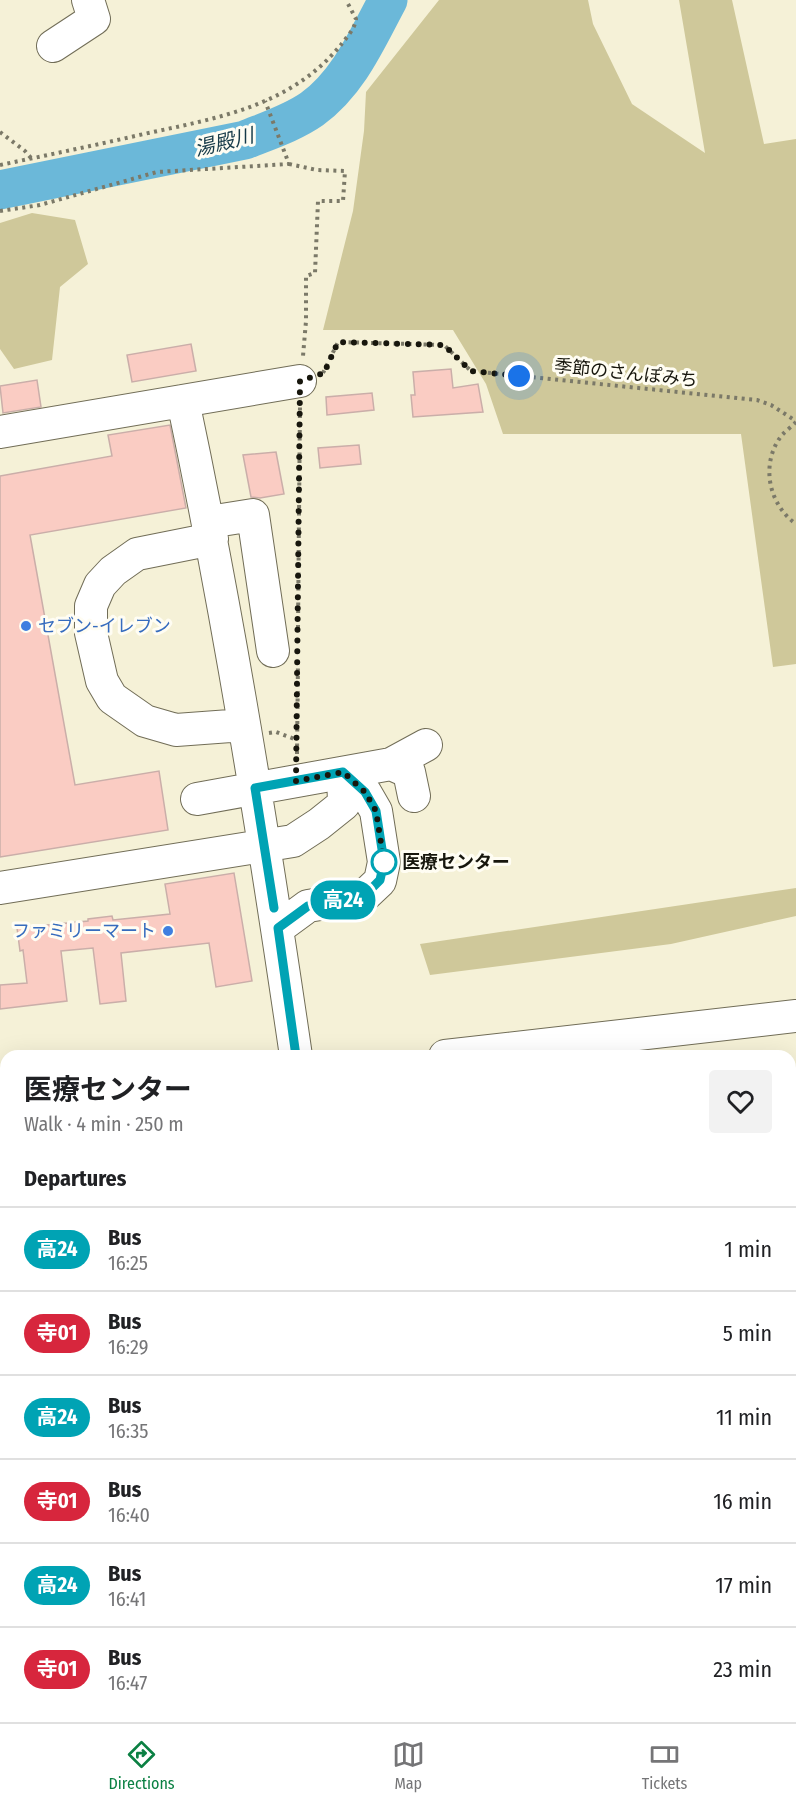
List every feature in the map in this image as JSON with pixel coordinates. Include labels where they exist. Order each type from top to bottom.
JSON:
[{"type":"street","points":[[53,46],[94,19],[88,0]]},
{"type":"street","points":[[0,432],[300,381]]},
{"type":"street","points":[[183,401],[255,729],[255,788],[295,1050]]},
{"type":"street","points":[[255,729],[176,730],[145,721],[112,698],[102,681],[91,633],[91,606],[100,585],[113,571],[136,554],[253,515],[285,654]]},
{"type":"street","points":[[197,799],[391,764],[426,745]]},
{"type":"street","points":[[391,764],[409,772],[414,796]]},
{"type":"street","points":[[0,888],[293,841],[344,804],[343,772]]},
{"type":"street","points":[[278,928],[308,906],[363,897],[380,880],[384,862],[376,811],[365,792],[343,772]]},
{"type":"street","points":[[499,1050],[796,1017]]},
{"type":"path","points":[[0,165],[218,118],[266,104],[314,73],[345,40],[356,24],[356,19],[346,0]]},
{"type":"path","points":[[266,104],[289,164]]},
{"type":"path","points":[[0,132],[31,158]]},
{"type":"path","points":[[0,211],[40,205],[157,172],[289,164],[317,170],[345,171],[343,201],[318,201],[315,273],[306,276],[306,321],[300,381],[298,633]]},
{"type":"path","name":"季節のさんぽみち","points":[[300,381],[324,373],[338,342],[444,345],[471,371],[757,400],[771,405],[796,422],[781,436],[771,456],[769,477],[774,498],[786,517],[796,524]]},
{"type":"path","points":[[285,654],[297,740],[296,781]]},
{"type":"path","points":[[255,729],[276,732],[297,740]]},
{"type":"shaded area","points":[[439,0],[588,0],[593,24],[632,104],[705,153],[679,0],[732,0],[764,144],[796,139],[796,664],[773,667],[741,434],[503,434],[486,384],[453,330],[323,330],[353,211],[364,131],[366,92]]},
{"type":"shaded area","points":[[32,213],[75,220],[88,264],[60,287],[52,360],[14,369],[0,349],[0,223]]},
{"type":"shaded area","points":[[796,888],[796,916],[671,944],[430,975],[420,944]]},
{"type":"building","points":[[191,344],[196,371],[132,382],[127,355]]},
{"type":"building","points":[[451,369],[453,388],[478,384],[483,412],[413,417],[411,395],[415,395],[413,372]]},
{"type":"building","points":[[37,380],[41,407],[3,413],[0,386]]},
{"type":"building","points":[[372,393],[374,410],[327,415],[326,397]]},
{"type":"building","points":[[170,425],[186,508],[30,535],[75,785],[159,771],[168,830],[0,857],[0,476],[112,456],[108,435]]},
{"type":"building","points":[[359,445],[361,464],[320,468],[318,448]]},
{"type":"building","points":[[276,452],[284,494],[260,498],[251,497],[243,455]]},
{"type":"building","points":[[234,873],[252,981],[216,987],[209,943],[121,953],[126,1001],[100,1004],[93,948],[61,951],[67,1001],[0,1009],[0,985],[27,983],[23,950],[20,951],[17,928],[88,921],[88,919],[112,916],[113,920],[170,914],[165,884]]},
{"type":"waterway","name":"湯殿川","points":[[0,190],[245,140],[288,123],[312,109],[337,86],[356,59],[388,0]]},
{"type":"bus line","name":"高24","points":[[274,908],[255,788],[343,772],[365,792],[376,811],[384,862],[380,880],[363,897],[308,906],[278,928],[295,1050]]},
{"type":"place","name":"セブン-イレブン","points":[[26,626]]},
{"type":"place","name":"医療センター","points":[[384,862]]},
{"type":"place","name":"ファミリーマート","points":[[168,931]]},
{"type":"route","points":[[384,862],[376,811],[365,792],[343,772],[296,781],[300,381],[324,373],[338,342],[444,345],[471,371],[519,376]]}]
